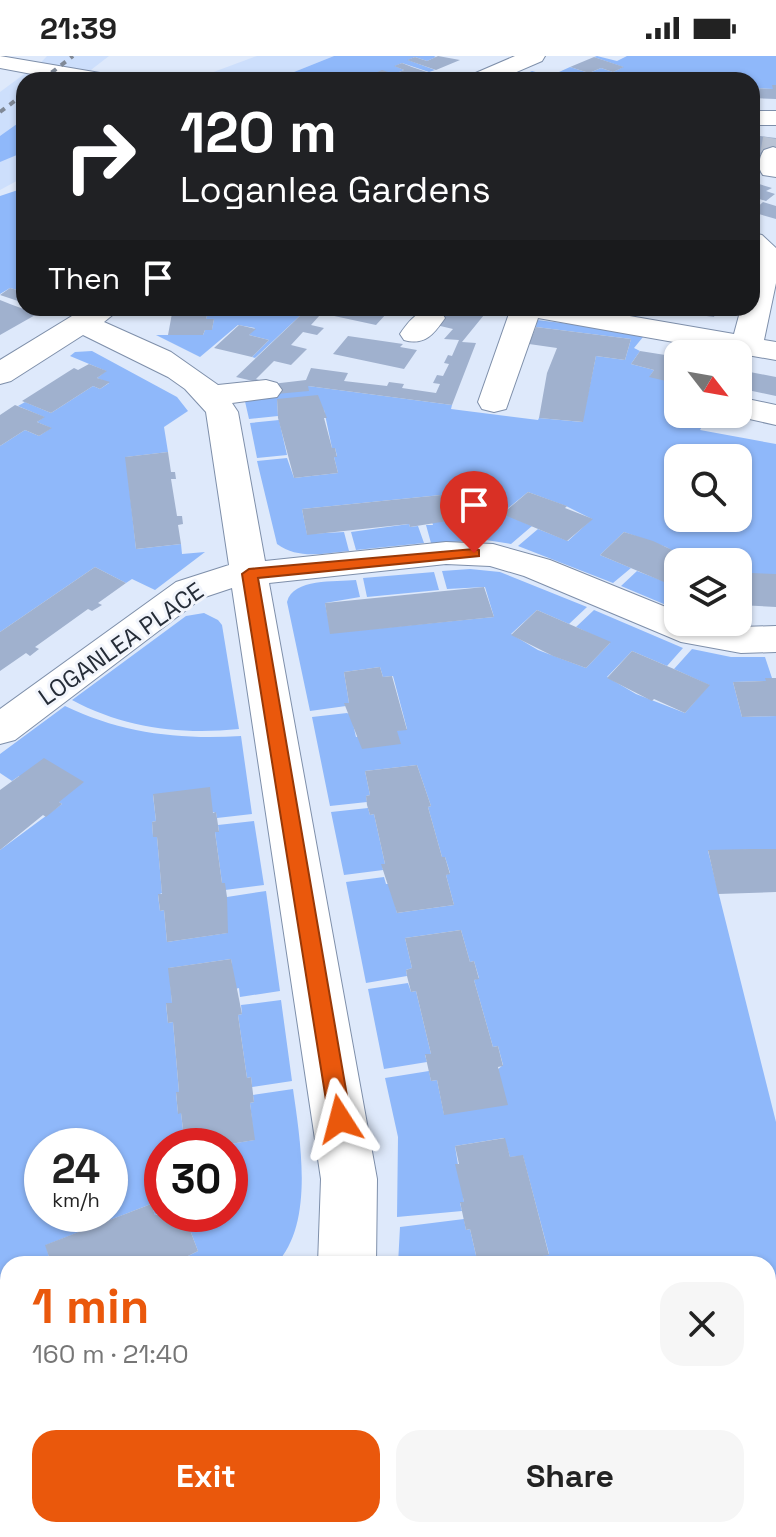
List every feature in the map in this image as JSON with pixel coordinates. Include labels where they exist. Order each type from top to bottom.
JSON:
[{"type":"street","points":[[497,72],[534,56]]},
{"type":"street","points":[[0,61],[58,72]]},
{"type":"street","points":[[578,316],[761,348],[767,259],[762,243]]},
{"type":"street","points":[[0,374],[94,316],[211,395],[224,421],[349,1179],[347,1256]]},
{"type":"street","points":[[494,402],[523,316]]},
{"type":"street","points":[[211,395],[266,390]]},
{"type":"street","points":[[752,410],[776,415]]},
{"type":"street","name":"LOGANLEA PLACE","points":[[0,730],[189,590],[221,578],[249,574],[446,553],[493,555],[537,568],[695,633],[727,639],[776,639]]},
{"type":"shaded area","points":[[47,56],[109,56],[88,72],[32,72]]},
{"type":"shaded area","points":[[257,56],[334,56],[294,72],[214,72]]},
{"type":"shaded area","points":[[334,56],[436,57],[427,61],[415,57],[408,60],[435,70],[429,72],[402,63],[395,66],[404,70],[399,72],[294,72]]},
{"type":"shaded area","points":[[627,56],[776,56],[776,85],[773,89],[760,88],[760,72],[613,72],[623,67],[594,57],[617,61]]},
{"type":"shaded area","points":[[570,67],[586,72],[559,72]]},
{"type":"shaded area","points":[[601,68],[613,72],[591,72]]},
{"type":"shaded area","points":[[16,80],[16,181],[0,190],[0,92]]},
{"type":"shaded area","points":[[16,125],[16,155],[0,162],[0,136]]},
{"type":"shaded area","points":[[16,191],[16,290],[10,288],[0,294],[0,196]]},
{"type":"shaded area","points":[[207,316],[300,316],[255,358],[252,357],[269,340],[249,335],[255,328],[238,325],[200,357],[156,335],[203,335],[205,330],[212,329],[214,319],[206,319]]},
{"type":"shaded area","points":[[537,320],[621,330],[643,337],[634,348],[640,351],[631,364],[654,370],[650,376],[664,380],[664,428],[701,428],[776,444],[776,574],[752,575],[752,548],[668,548],[624,532],[600,555],[631,568],[613,583],[518,546],[538,529],[568,541],[592,519],[528,492],[502,513],[532,526],[511,544],[486,540],[431,543],[426,525],[460,518],[451,494],[302,509],[307,534],[344,532],[349,551],[303,554],[277,544],[257,461],[287,458],[294,478],[338,473],[334,457],[337,456],[335,448],[332,448],[324,410],[277,399],[278,416],[249,419],[244,397],[308,386],[452,405],[451,409],[582,422],[596,356],[625,360],[631,339],[536,327]]},
{"type":"shaded area","points":[[92,351],[177,397],[188,411],[164,427],[168,452],[126,457],[136,549],[181,544],[182,554],[205,552],[155,590],[132,579],[126,583],[95,567],[0,632],[0,446],[25,430],[39,436],[51,428],[37,422],[44,417],[18,406],[25,402],[51,413],[93,386],[100,389],[109,383],[97,378],[106,371],[70,356],[75,352]]},
{"type":"shaded area","points":[[279,420],[287,455],[257,458],[250,423]]},
{"type":"shaded area","points":[[409,524],[410,527],[418,526],[424,543],[356,550],[351,532]]},
{"type":"shaded area","points":[[470,569],[500,572],[587,607],[569,624],[537,610],[511,634],[538,650],[586,668],[610,643],[576,627],[594,610],[683,648],[667,666],[632,651],[607,677],[636,694],[685,713],[709,685],[674,669],[692,649],[731,657],[765,657],[772,678],[733,682],[742,717],[776,716],[776,849],[708,851],[776,1122],[776,1256],[540,1256],[549,1254],[523,1156],[510,1157],[504,1138],[455,1146],[464,1202],[460,1203],[462,1211],[397,1217],[398,1137],[385,1078],[429,1071],[431,1081],[437,1080],[444,1114],[503,1065],[498,1046],[493,1047],[474,980],[479,978],[474,961],[470,962],[461,930],[405,938],[412,968],[406,970],[407,976],[366,983],[346,882],[384,877],[386,884],[390,884],[397,913],[454,905],[446,875],[450,873],[445,857],[442,857],[428,807],[431,806],[417,765],[365,771],[370,795],[366,796],[367,802],[330,806],[312,717],[347,713],[351,715],[356,737],[407,729],[393,676],[383,677],[380,667],[344,672],[349,703],[345,703],[346,706],[310,711],[287,602],[291,594],[306,585],[356,580],[360,597],[325,603],[331,633],[494,617],[485,587],[447,589],[442,571]]},
{"type":"shaded area","points":[[637,571],[664,581],[664,604],[621,586]]},
{"type":"shaded area","points":[[434,572],[439,590],[367,597],[363,578]]},
{"type":"shaded area","points":[[204,613],[222,625],[239,729],[196,731],[153,727],[112,717],[72,700],[186,616]]},
{"type":"shaded area","points":[[65,706],[107,723],[151,733],[195,737],[241,736],[252,814],[217,818],[216,813],[153,795],[156,821],[152,822],[153,836],[157,837],[162,893],[158,895],[160,911],[164,910],[167,942],[227,933],[227,897],[266,891],[280,991],[240,997],[239,988],[235,989],[231,959],[169,968],[172,1003],[166,1004],[168,1023],[173,1022],[179,1092],[176,1093],[183,1128],[144,1128],[144,1207],[128,1213],[128,1128],[24,1128],[24,1232],[79,1232],[46,1245],[49,1256],[0,1256],[0,850],[62,804],[19,776],[12,781],[0,773],[0,754]]},
{"type":"shaded area","points":[[368,808],[370,815],[374,814],[385,864],[382,864],[383,870],[344,875],[331,812]]},
{"type":"shaded area","points":[[254,821],[264,885],[225,890],[215,832],[219,831],[218,825]]},
{"type":"shaded area","points":[[408,983],[411,992],[416,991],[431,1054],[425,1055],[427,1062],[384,1069],[368,989]]},
{"type":"shaded area","points":[[281,1000],[292,1081],[252,1087],[251,1077],[247,1078],[238,1015],[242,1014],[241,1005]]},
{"type":"shaded area","points":[[293,1089],[302,1180],[296,1227],[288,1247],[282,1256],[188,1256],[198,1251],[191,1232],[248,1232],[248,1141],[254,1140],[250,1103],[254,1102],[253,1095]]},
{"type":"shaded area","points":[[464,1219],[466,1230],[470,1229],[476,1256],[398,1256],[400,1227]]},
{"type":"building","points":[[438,56],[460,60],[436,70],[407,60],[415,57],[427,61]]},
{"type":"building","points":[[594,57],[624,67],[613,72],[601,68],[586,72],[570,67]]},
{"type":"building","points":[[402,63],[427,72],[399,72],[404,70],[394,66]]},
{"type":"building","points":[[772,85],[776,85],[776,99],[760,98],[760,88],[773,89]]},
{"type":"building","points":[[760,136],[776,138],[776,156],[760,155]]},
{"type":"building","points":[[760,184],[772,188],[766,191],[775,194],[766,201],[760,199]]},
{"type":"building","points":[[763,202],[776,206],[776,219],[760,214]]},
{"type":"building","points":[[10,288],[16,290],[16,300],[0,295]]},
{"type":"building","points":[[0,300],[16,306],[16,316],[33,316],[0,335]]},
{"type":"building","points":[[172,316],[207,316],[206,319],[214,319],[212,330],[205,330],[203,335],[168,335]]},
{"type":"building","points":[[300,316],[319,316],[311,325],[324,328],[317,335],[303,332],[291,345],[307,349],[291,365],[274,361],[256,379],[272,384],[306,380],[311,368],[348,373],[344,381],[387,386],[389,382],[404,384],[402,388],[436,393],[440,384],[433,383],[437,375],[443,376],[449,364],[444,363],[448,355],[452,356],[459,340],[444,339],[453,329],[436,325],[440,320],[423,316],[483,316],[462,342],[476,343],[452,405],[308,386],[309,391],[276,394],[274,386],[236,377]]},
{"type":"building","points":[[334,316],[384,316],[376,325]]},
{"type":"building","points":[[239,325],[256,329],[249,335],[269,340],[252,357],[214,348]]},
{"type":"building","points":[[536,327],[631,339],[625,360],[596,356],[583,422],[539,418],[547,373],[557,348],[529,344]]},
{"type":"building","points":[[348,336],[403,344],[400,347],[417,350],[404,369],[333,354]]},
{"type":"building","points":[[640,351],[664,355],[664,381],[649,377],[654,370],[631,364]]},
{"type":"building","points":[[89,364],[107,371],[97,378],[110,382],[100,389],[93,386],[51,413],[22,401],[74,368],[78,370]]},
{"type":"building","points":[[752,372],[776,377],[776,396],[752,391]]},
{"type":"building","points":[[318,395],[327,418],[324,418],[332,448],[335,448],[338,473],[294,478],[278,418],[277,399]]},
{"type":"building","points":[[15,405],[45,417],[37,422],[52,428],[39,436],[25,430],[0,446],[0,415]]},
{"type":"building","points":[[168,452],[171,472],[175,472],[176,479],[171,479],[177,516],[182,516],[183,524],[178,525],[181,544],[136,549],[125,457]]},
{"type":"building","points":[[528,492],[593,519],[567,541],[502,514]]},
{"type":"building","points":[[451,494],[460,519],[410,527],[409,524],[307,535],[302,509]]},
{"type":"building","points":[[624,532],[653,541],[668,548],[664,548],[664,582],[600,555]]},
{"type":"building","points":[[95,567],[126,583],[98,603],[102,605],[92,611],[88,609],[35,647],[39,649],[30,656],[26,653],[0,671],[0,632]]},
{"type":"building","points":[[752,573],[776,574],[776,607],[752,606]]},
{"type":"building","points":[[484,587],[494,617],[330,634],[325,603]]},
{"type":"building","points":[[537,610],[611,642],[586,668],[511,635]]},
{"type":"building","points":[[632,651],[710,685],[685,713],[654,699],[652,701],[607,678]]},
{"type":"building","points":[[380,667],[383,677],[392,676],[407,730],[397,731],[401,744],[362,749],[344,703],[349,703],[344,672]]},
{"type":"building","points":[[765,678],[776,678],[776,716],[742,717],[733,682],[766,681]]},
{"type":"building","points":[[44,758],[84,782],[46,817],[43,815],[0,850],[0,790]]},
{"type":"building","points":[[417,765],[431,806],[428,807],[442,857],[445,857],[450,874],[446,875],[454,905],[397,913],[381,864],[385,864],[374,814],[370,815],[367,805],[366,796],[370,795],[365,771]]},
{"type":"building","points":[[210,787],[219,832],[215,832],[227,897],[228,933],[167,942],[164,910],[160,911],[158,894],[162,894],[157,837],[153,837],[152,822],[156,821],[153,794]]},
{"type":"building","points":[[776,849],[776,892],[718,894],[708,850]]},
{"type":"building","points":[[461,930],[470,962],[474,961],[479,979],[474,980],[493,1047],[498,1046],[503,1066],[498,1067],[508,1105],[444,1115],[437,1080],[431,1081],[425,1054],[431,1054],[416,991],[411,992],[407,976],[406,970],[412,968],[405,938]]},
{"type":"building","points":[[231,959],[242,1014],[238,1015],[247,1078],[251,1077],[254,1102],[250,1103],[255,1140],[248,1141],[248,1128],[183,1128],[181,1113],[178,1114],[173,1022],[168,1023],[166,1003],[172,1003],[168,968]]},
{"type":"building","points":[[505,1138],[510,1157],[523,1155],[549,1255],[476,1256],[460,1202],[464,1202],[455,1164],[459,1164],[455,1146]]},
{"type":"building","points":[[144,1207],[144,1232],[191,1232],[198,1251],[188,1256],[49,1256],[45,1245],[79,1232],[128,1232],[128,1213]]},
{"type":"tunnel","points":[[773,155],[776,139]]},
{"type":"railway","points":[[52,72],[73,56]]},
{"type":"railway","points":[[0,112],[16,100]]},
{"type":"route","points":[[340,1119],[249,574],[446,553],[474,553]]}]
